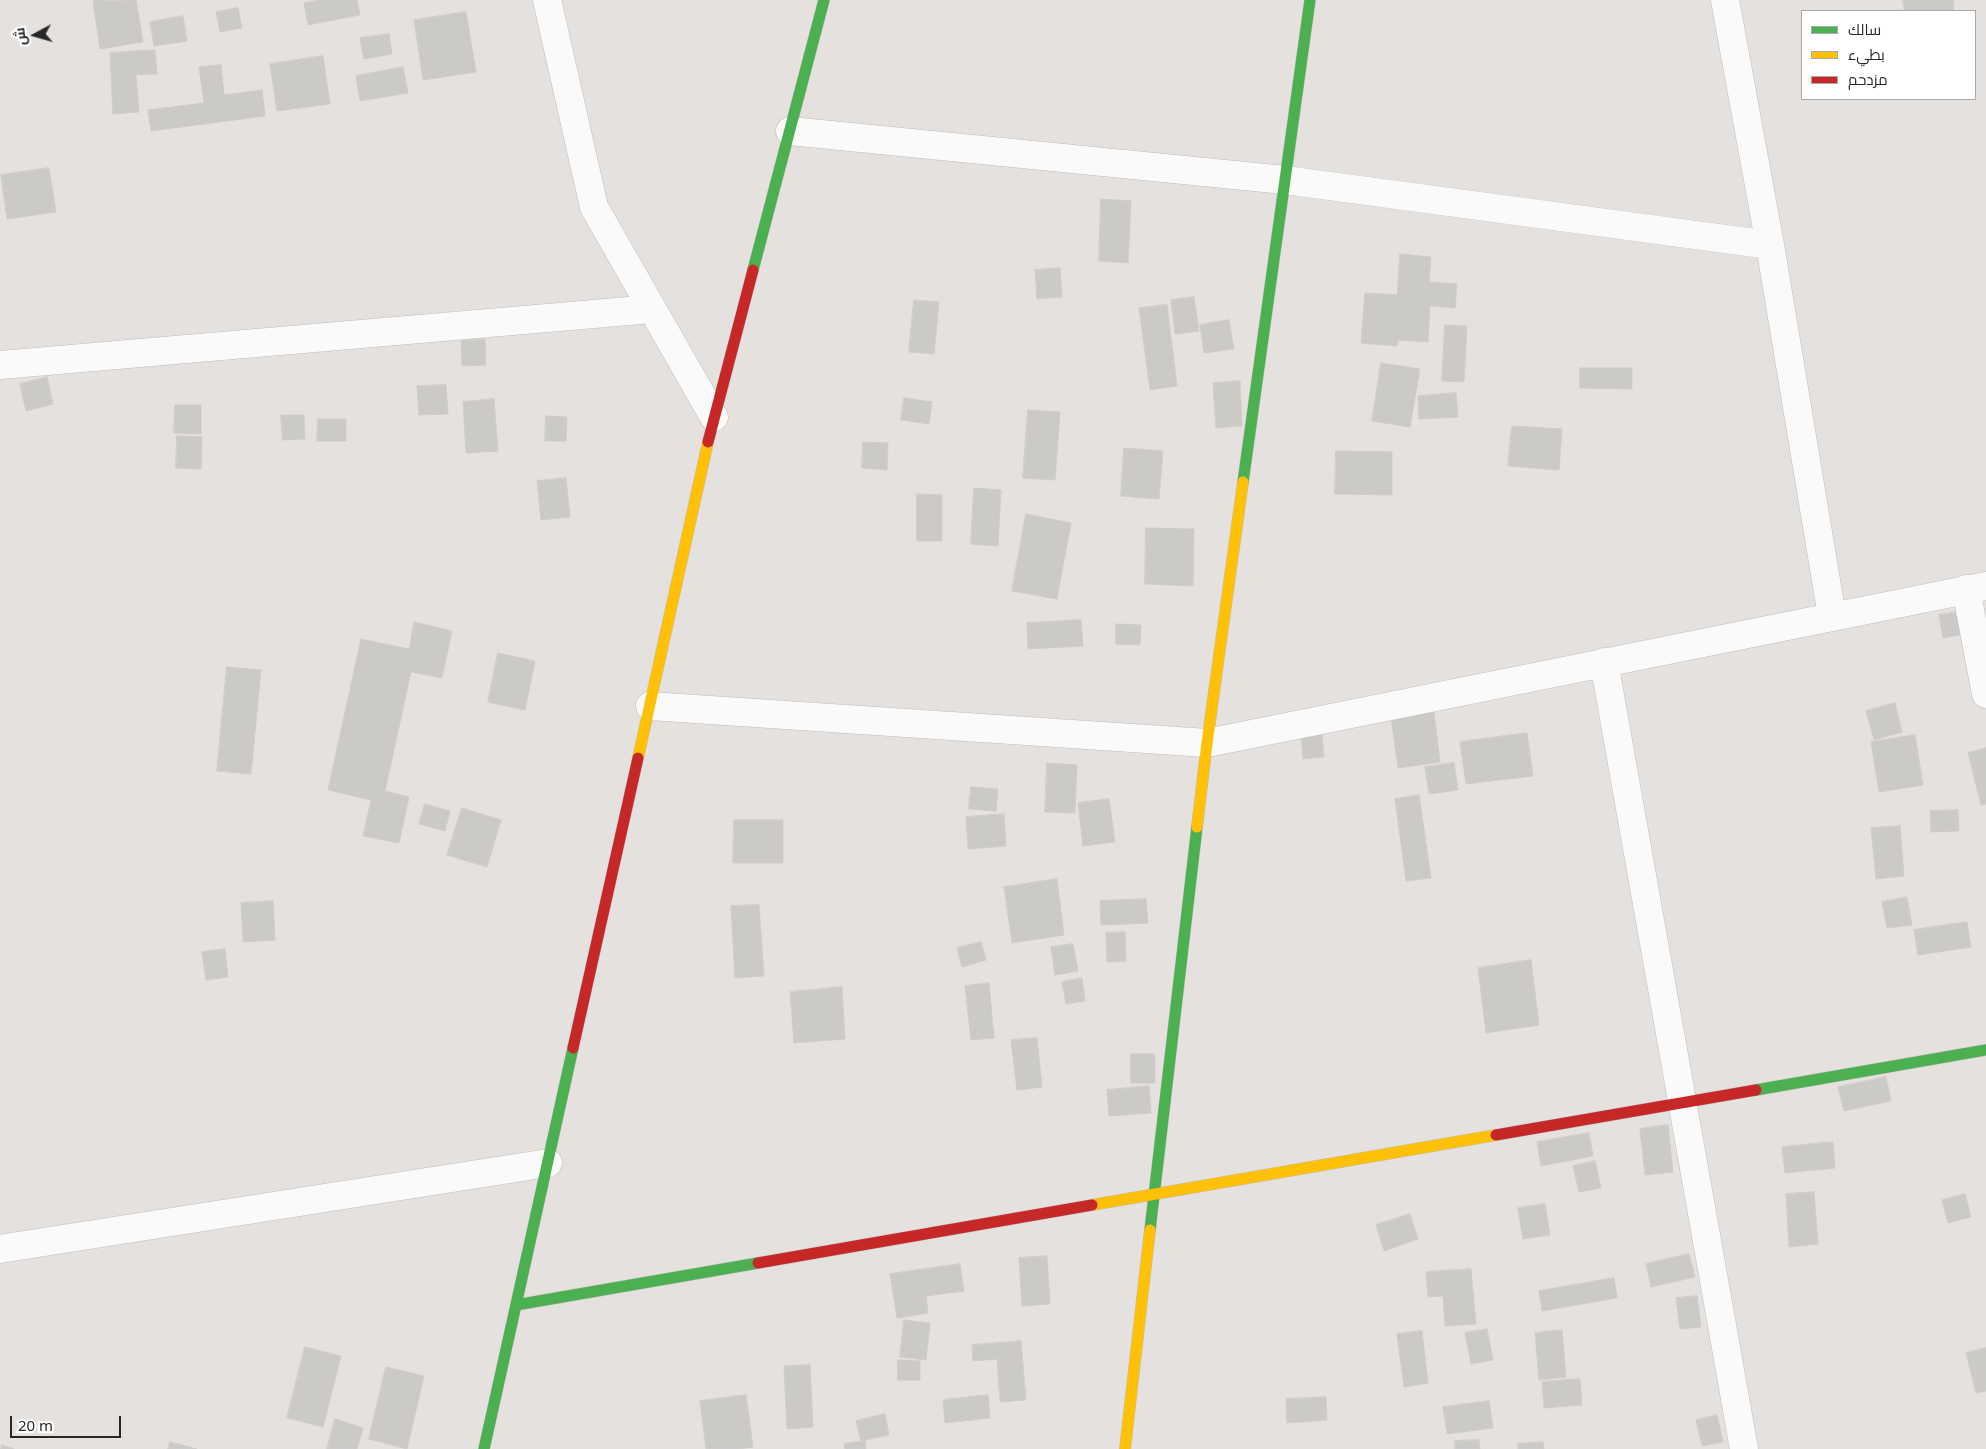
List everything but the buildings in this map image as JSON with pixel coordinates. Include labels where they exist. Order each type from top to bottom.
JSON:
[{"type":"street","points":[[547,0],[594,208],[714,418]]},
{"type":"street","points":[[484,1449],[714,418],[824,0]]},
{"type":"street","points":[[1125,1449],[1207,743],[1310,0]]},
{"type":"street","points":[[1725,0],[1770,245],[1832,616]]},
{"type":"street","points":[[790,130],[1285,180],[1770,245]]},
{"type":"street","points":[[0,365],[652,309]]},
{"type":"street","points":[[650,706],[1207,743],[1976,588],[1986,694]]},
{"type":"street","points":[[1604,662],[1744,1449]]},
{"type":"street","points":[[516,1305],[1986,1050]]},
{"type":"street","points":[[0,1249],[548,1164]]},
{"type":"traffic: fast","points":[[753,270],[824,0]]},
{"type":"traffic: fast","points":[[1243,482],[1310,0]]},
{"type":"traffic: fast","points":[[1150,1230],[1197,827]]},
{"type":"traffic: fast","points":[[484,1449],[573,1048]]},
{"type":"traffic: fast","points":[[1756,1090],[1986,1050]]},
{"type":"traffic: fast","points":[[516,1305],[758,1263]]},
{"type":"traffic: slow","points":[[638,758],[708,442]]},
{"type":"traffic: slow","points":[[1197,827],[1243,482]]},
{"type":"traffic: slow","points":[[1092,1205],[1496,1135]]},
{"type":"traffic: slow","points":[[1125,1449],[1150,1230]]},
{"type":"traffic: jam","points":[[708,442],[753,270]]},
{"type":"traffic: jam","points":[[573,1048],[638,758]]},
{"type":"traffic: jam","points":[[1496,1135],[1756,1090]]},
{"type":"traffic: jam","points":[[758,1263],[1092,1205]]}]
